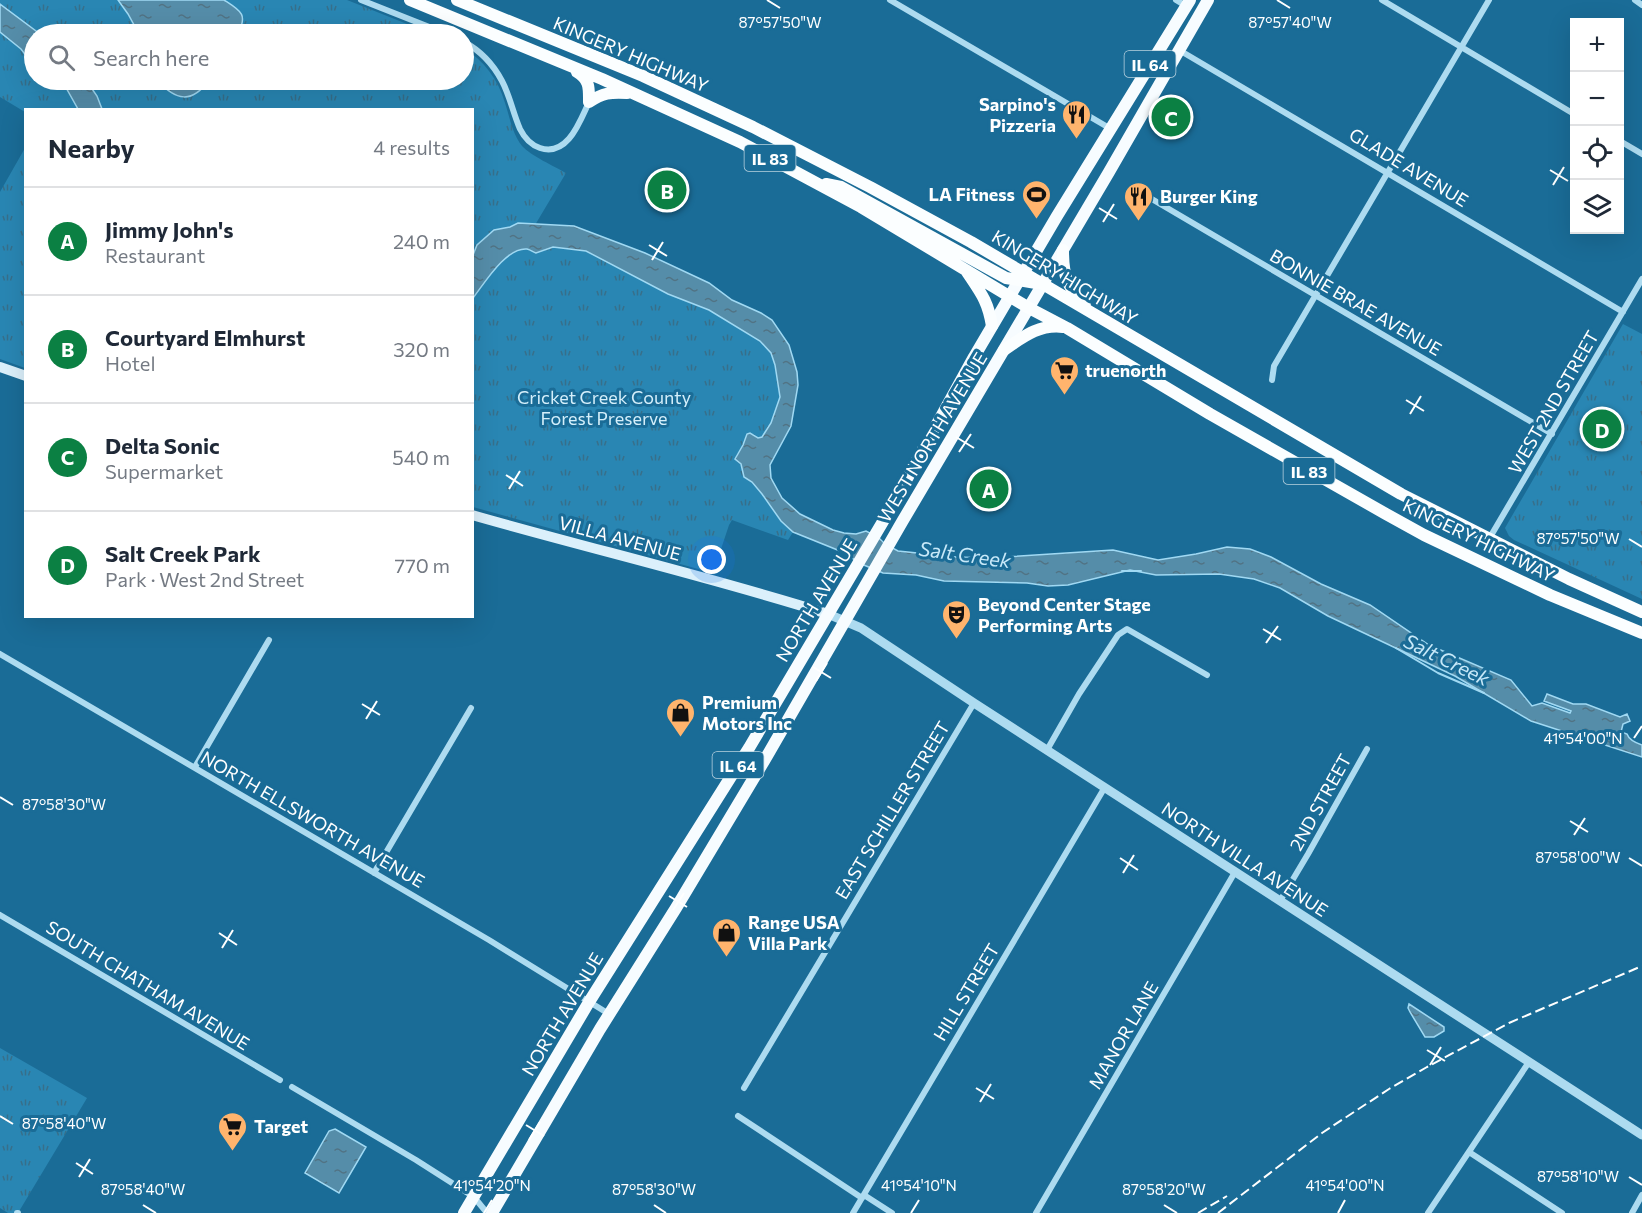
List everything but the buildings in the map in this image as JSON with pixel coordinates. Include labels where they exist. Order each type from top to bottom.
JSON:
[{"type":"highway","name":"IL 83","points":[[410,0],[468,24]]},
{"type":"highway","name":"KINGERY HIGHWAY","points":[[456,0],[643,76],[753,127],[870,187],[971,242],[1021,277],[1043,285],[1401,494],[1569,579],[1642,612]]},
{"type":"highway","name":"IL 83","points":[[474,26],[635,94],[740,142],[861,207],[964,268]]},
{"type":"highway","points":[[558,61],[589,84],[589,102]]},
{"type":"highway","points":[[589,102],[600,95],[612,92],[635,94]]},
{"type":"highway","points":[[814,182],[841,187],[1006,278],[1021,277]]},
{"type":"highway","points":[[1063,250],[1067,283],[1091,313]]},
{"type":"highway","points":[[964,268],[984,296],[992,327]]},
{"type":"highway","name":"KINGERY HIGHWAY","points":[[964,268],[1209,414],[1424,535],[1550,595],[1642,633]]},
{"type":"highway","points":[[1004,350],[1036,330],[1053,326],[1067,328]]},
{"type":"main road","name":"WEST NORTH AVENUE","points":[[610,1014],[767,756],[1208,0]]},
{"type":"main road","name":"NORTH AVENUE","points":[[464,1213],[589,1002],[727,783],[854,572],[992,327],[1184,2]]},
{"type":"main road","points":[[0,367],[24,375]]},
{"type":"main road","name":"VILLA AVENUE","points":[[474,516],[828,614]]},
{"type":"main road","name":"IL 64","points":[[492,1213],[610,1014]]},
{"type":"street","points":[[361,0],[422,24]]},
{"type":"street","points":[[890,0],[1111,129]]},
{"type":"street","points":[[1382,0],[1570,111]]},
{"type":"street","points":[[1272,380],[1274,366],[1489,0]]},
{"type":"street","points":[[1635,0],[1642,5]]},
{"type":"street","points":[[474,48],[494,69],[506,89],[525,138],[539,148],[554,149],[566,142],[576,129],[589,102]]},
{"type":"street","name":"GLADE AVENUE","points":[[1179,49],[1623,312]]},
{"type":"street","points":[[1624,143],[1642,154]]},
{"type":"street","name":"BONNIE BRAE AVENUE","points":[[1145,195],[1552,434]]},
{"type":"street","name":"WEST 2ND STREET","points":[[1489,539],[1642,279]]},
{"type":"street","name":"NORTH VILLA AVENUE","points":[[828,614],[861,628],[1642,1135]]},
{"type":"street","points":[[1047,750],[1079,694],[1118,635],[1127,629],[1207,675]]},
{"type":"street","points":[[195,767],[269,640]]},
{"type":"street","name":"NORTH ELLSWORTH AVENUE","points":[[0,654],[489,940],[610,1014]]},
{"type":"street","name":"EAST SCHILLER STREET","points":[[744,1088],[974,703]]},
{"type":"street","points":[[374,873],[471,708]]},
{"type":"street","name":"2ND STREET","points":[[1280,901],[1367,749]]},
{"type":"street","name":"HILL STREET","points":[[853,1213],[1105,788]]},
{"type":"street","name":"MANOR LANE","points":[[1036,1213],[1235,872]]},
{"type":"street","name":"SOUTH CHATHAM AVENUE","points":[[0,915],[280,1080]]},
{"type":"street","points":[[1428,1213],[1529,1062]]},
{"type":"street","points":[[292,1087],[474,1197],[487,1213]]},
{"type":"street","points":[[738,1116],[863,1197],[892,1213]]},
{"type":"street","points":[[1469,1152],[1562,1213]]},
{"type":"street","points":[[1632,1213],[1642,1195]]},
{"type":"green space","name":"Cricket Creek County Forest Preserve","points":[[0,0],[347,0],[407,24],[24,24],[24,90],[474,90],[474,56],[494,78],[522,146],[566,173],[535,225],[553,247],[586,251],[668,294],[709,310],[760,341],[771,353],[780,397],[771,423],[762,437],[747,434],[736,456],[745,477],[758,489],[780,519],[793,532],[788,540],[732,520],[713,573],[474,507],[474,108],[24,108],[24,111],[0,97]]},
{"type":"green space","points":[[24,150],[24,367],[0,359],[0,192]]},
{"type":"green space","points":[[1623,324],[1642,334],[1642,599],[1514,540],[1505,528]]},
{"type":"green space","points":[[0,1048],[87,1098],[18,1213],[8,1213],[0,1208]]},
{"type":"water","points":[[118,0],[224,0],[239,10],[242,22],[242,24],[134,24]]},
{"type":"water","points":[[0,4],[27,24],[24,24],[24,53],[21,49],[0,32]]},
{"type":"water","points":[[67,90],[93,90],[102,108],[77,108]]},
{"type":"water","points":[[168,90],[200,90],[184,97]]},
{"type":"water","points":[[518,223],[574,226],[645,253],[709,283],[732,300],[772,320],[789,345],[797,372],[798,385],[791,426],[770,465],[771,478],[782,498],[800,514],[833,530],[856,534],[866,531],[898,551],[956,557],[989,558],[1113,550],[1158,560],[1227,547],[1250,549],[1370,605],[1429,645],[1511,680],[1532,706],[1542,703],[1570,713],[1571,711],[1544,701],[1547,694],[1573,704],[1586,704],[1620,717],[1627,714],[1630,721],[1623,724],[1621,732],[1642,745],[1642,757],[1531,721],[1455,676],[1328,616],[1280,588],[1254,579],[1219,574],[1156,575],[1130,570],[1068,585],[1048,586],[1027,583],[944,581],[916,575],[883,573],[859,563],[845,553],[793,532],[781,521],[752,482],[744,477],[741,464],[735,459],[747,434],[762,437],[771,423],[780,397],[771,353],[760,341],[709,310],[668,294],[586,251],[553,247],[536,253],[527,249],[519,250],[496,268],[474,297],[474,252],[477,245],[494,230]]},
{"type":"water","points":[[1409,1004],[1444,1027],[1444,1031],[1434,1037],[1425,1037],[1408,1008]]},
{"type":"water","points":[[335,1129],[366,1147],[339,1193],[305,1173],[329,1131]]},
{"type":"waterway","name":"Salt Creek","points":[[1122,571],[1141,571]]},
{"type":"waterway","name":"Salt Creek","points":[[1396,648],[1438,673],[1484,693]]},
{"type":"railway","points":[[1218,1213],[1322,1133],[1389,1089],[1509,1023],[1642,966]]},
{"type":"railway","points":[[1198,1213],[1227,1196]]},
{"type":"place","name":"Delta Sonic","points":[[1171,117]]},
{"type":"place","name":"Sarpino's Pizzeria","points":[[1077,140]]},
{"type":"place","name":"Courtyard Elmhurst","points":[[667,190]]},
{"type":"place","name":"LA Fitness","points":[[1036,220]]},
{"type":"place","name":"Burger King","points":[[1139,222]]},
{"type":"place","name":"truenorth","points":[[1064,396]]},
{"type":"place","name":"Salt Creek Park","points":[[1602,429]]},
{"type":"place","name":"Jimmy John's","points":[[989,489]]},
{"type":"place","name":"Beyond Center Stage Performing Arts","points":[[957,640]]},
{"type":"place","name":"Premium Motors Inc","points":[[681,738]]},
{"type":"place","name":"Range USA Villa Park","points":[[727,958]]},
{"type":"place","name":"Target","points":[[233,1152]]}]
